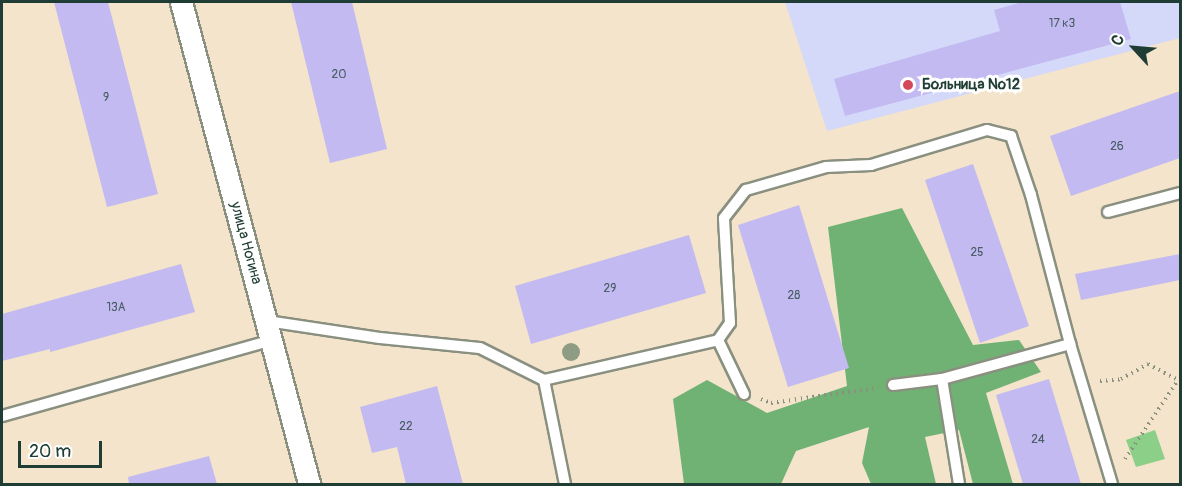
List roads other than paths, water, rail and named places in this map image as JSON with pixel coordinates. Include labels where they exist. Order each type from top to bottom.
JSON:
[{"type":"street","name":"улица Ногина","points":[[181,2],[309,484]]},
{"type":"lane","points":[[2,416],[269,330],[480,348],[544,380],[718,340],[730,323],[724,218],[746,190],[826,167],[871,165],[987,130],[1011,136],[1031,195],[1070,344],[1111,482]]},
{"type":"lane","points":[[1108,212],[1180,193]]},
{"type":"lane","points":[[718,340],[744,394]]},
{"type":"lane","points":[[893,385],[942,379],[1070,344]]},
{"type":"lane","points":[[942,379],[959,484]]},
{"type":"lane","points":[[544,380],[565,484]]},
{"type":"place","name":"Больница №12","points":[[908,85]]}]
